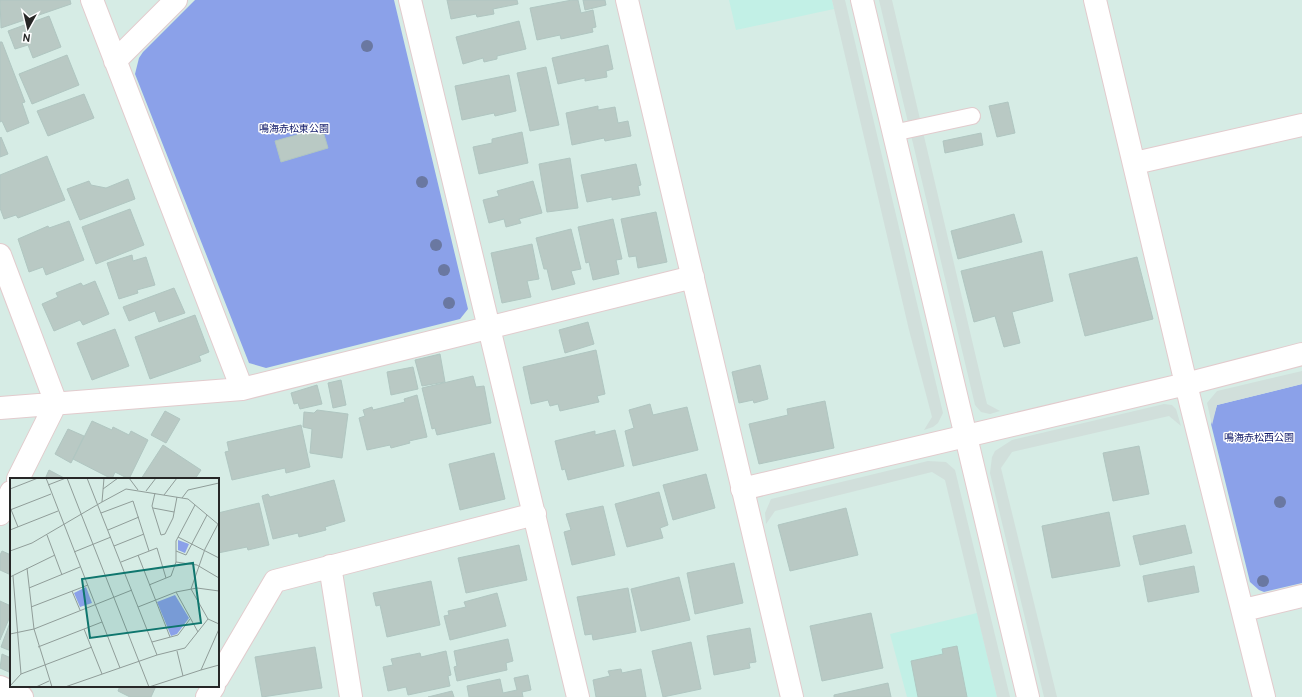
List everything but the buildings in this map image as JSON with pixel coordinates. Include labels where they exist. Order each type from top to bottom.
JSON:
[{"type":"street","points":[[92,0],[242,389]]},
{"type":"street","points":[[115,61],[176,0]]},
{"type":"street","points":[[410,0],[578,697]]},
{"type":"street","points":[[627,0],[694,277],[742,489],[792,697]]},
{"type":"street","points":[[862,0],[1028,697]]},
{"type":"street","points":[[1095,0],[1186,384],[1244,610],[1264,697]]},
{"type":"street","points":[[1135,164],[1302,124]]},
{"type":"street","points":[[0,255],[56,403],[18,478]]},
{"type":"street","points":[[0,408],[242,389],[694,277]]},
{"type":"street","points":[[742,489],[1186,384],[1302,354]]},
{"type":"street","points":[[0,514],[10,494]]},
{"type":"street","points":[[219,676],[275,581],[535,514]]},
{"type":"street","points":[[330,566],[351,697]]},
{"type":"street","points":[[1244,610],[1302,596]]},
{"type":"street","points":[[0,687],[22,697]]},
{"type":"street","points":[[207,697],[213,687]]},
{"type":"lane","points":[[893,133],[972,116]]},
{"type":"shaded area","points":[[729,0],[832,0],[834,9],[736,30]]},
{"type":"shaded area","points":[[832,0],[845,0],[943,413],[938,423],[933,427],[924,430],[932,417],[909,330]]},
{"type":"shaded area","points":[[879,0],[892,0],[987,404],[1000,411],[990,414],[981,412],[975,405]]},
{"type":"shaded area","points":[[1302,371],[1302,384],[1217,405],[1212,425],[1207,403],[1217,391]]},
{"type":"shaded area","points":[[1164,404],[1172,405],[1176,409],[1181,426],[1169,416],[1012,452],[1001,468],[1057,697],[1044,697],[990,473],[992,457],[995,451],[1012,440]]},
{"type":"shaded area","points":[[928,461],[946,462],[955,470],[1010,697],[997,697],[945,480],[932,472],[775,511],[766,524],[765,513],[771,499]]},
{"type":"shaded area","points":[[977,613],[997,697],[907,697],[890,634]]},
{"type":"green space","name":"鳴海赤松東公園","points":[[195,0],[394,0],[468,309],[460,319],[266,368],[249,363],[135,74],[139,58],[143,52]]},
{"type":"green space","name":"鳴海赤松西公園","points":[[1302,384],[1302,583],[1264,592],[1259,590],[1250,582],[1211,424],[1217,405]]}]
